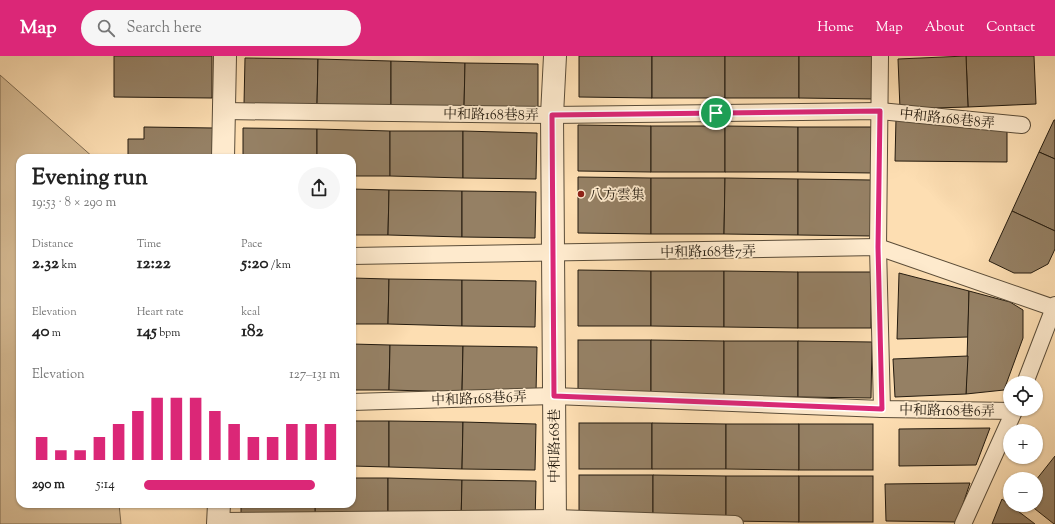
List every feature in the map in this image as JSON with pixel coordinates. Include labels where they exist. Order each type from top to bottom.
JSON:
[{"type":"street","points":[[223,154],[224,56]]},
{"type":"street","name":"中和路168巷","points":[[554,56],[552,115],[555,521]]},
{"type":"lane","points":[[880,56],[878,247],[882,409]]},
{"type":"lane","name":"中和路168巷8弄","points":[[224,111],[552,115],[880,111],[1022,125]]},
{"type":"lane","name":"中和路168巷7弄","points":[[356,256],[878,247],[1054,307],[1028,376]]},
{"type":"lane","name":"中和路168巷6弄","points":[[356,402],[554,396],[882,409],[1003,410]]},
{"type":"lane","points":[[963,524],[1012,416]]},
{"type":"lane","points":[[218,516],[735,524]]},
{"type":"shaded area","points":[[0,75],[89,154],[16,154],[16,508],[119,508],[121,524],[0,524]]},
{"type":"building","points":[[114,56],[212,56],[212,98],[114,97]]},
{"type":"building","points":[[579,56],[652,56],[652,98],[579,97]]},
{"type":"building","points":[[652,56],[725,56],[725,98],[652,98]]},
{"type":"building","points":[[725,56],[799,56],[799,98],[725,98]]},
{"type":"building","points":[[799,56],[872,56],[872,99],[799,98]]},
{"type":"building","points":[[966,56],[1034,56],[1036,104],[968,107]]},
{"type":"building","points":[[966,56],[968,107],[900,109],[898,59]]},
{"type":"building","points":[[245,58],[318,59],[317,105],[244,104]]},
{"type":"building","points":[[318,59],[391,61],[391,107],[317,105]]},
{"type":"building","points":[[391,61],[465,63],[464,108],[391,107]]},
{"type":"building","points":[[465,63],[538,64],[538,110],[464,108]]},
{"type":"building","points":[[896,118],[1007,120],[1007,162],[895,161]]},
{"type":"building","points":[[1055,120],[1055,159],[1039,152]]},
{"type":"building","points":[[578,125],[651,126],[651,172],[578,171]]},
{"type":"building","points":[[651,126],[725,126],[725,172],[651,172]]},
{"type":"building","points":[[725,126],[798,127],[798,172],[725,172]]},
{"type":"building","points":[[144,127],[214,128],[214,154],[128,154],[128,139],[144,139]]},
{"type":"building","points":[[798,127],[872,127],[872,173],[798,172]]},
{"type":"building","points":[[243,128],[317,129],[317,154],[243,154]]},
{"type":"building","points":[[317,129],[390,131],[390,176],[356,176],[356,154],[317,154]]},
{"type":"building","points":[[390,131],[463,131],[463,178],[390,176]]},
{"type":"building","points":[[463,131],[537,133],[536,179],[463,178]]},
{"type":"building","points":[[1039,152],[1055,159],[1055,231],[1012,211]]},
{"type":"building","points":[[578,177],[651,178],[651,234],[578,233]]},
{"type":"building","points":[[651,178],[725,178],[724,234],[651,234]]},
{"type":"building","points":[[725,178],[798,179],[798,235],[724,234]]},
{"type":"building","points":[[798,179],[872,180],[872,236],[798,235]]},
{"type":"building","points":[[356,189],[389,190],[388,235],[356,235]]},
{"type":"building","points":[[389,190],[462,191],[462,237],[388,235]]},
{"type":"building","points":[[462,191],[536,192],[535,238],[462,237]]},
{"type":"building","points":[[1012,211],[1055,231],[1055,249],[1048,264],[1031,273],[1014,273],[989,261]]},
{"type":"building","points":[[578,270],[651,271],[651,326],[578,326]]},
{"type":"building","points":[[651,271],[724,271],[724,327],[651,326]]},
{"type":"building","points":[[724,271],[798,272],[798,328],[724,327]]},
{"type":"building","points":[[798,272],[871,272],[871,328],[798,328]]},
{"type":"building","points":[[899,273],[969,291],[968,337],[897,339]]},
{"type":"building","points":[[356,278],[389,279],[388,324],[356,324]]},
{"type":"building","points":[[389,279],[462,280],[462,326],[388,324]]},
{"type":"building","points":[[462,280],[536,281],[535,327],[462,326]]},
{"type":"building","points":[[969,291],[1010,302],[1023,310],[1023,338],[1009,376],[1003,376],[1003,390],[966,394]]},
{"type":"building","points":[[578,340],[651,340],[651,396],[578,396]]},
{"type":"building","points":[[651,340],[724,341],[724,397],[651,396]]},
{"type":"building","points":[[724,341],[798,341],[798,397],[724,397]]},
{"type":"building","points":[[798,341],[872,342],[871,398],[798,397]]},
{"type":"building","points":[[356,344],[390,345],[389,390],[356,390]]},
{"type":"building","points":[[390,345],[463,346],[462,392],[389,390]]},
{"type":"building","points":[[463,346],[537,347],[536,393],[462,392]]},
{"type":"building","points":[[968,356],[966,394],[895,397],[893,359]]},
{"type":"building","points":[[356,421],[389,421],[389,467],[356,466]]},
{"type":"building","points":[[389,421],[463,422],[462,469],[389,467]]},
{"type":"building","points":[[463,422],[536,424],[535,470],[462,469]]},
{"type":"building","points":[[579,423],[652,423],[652,469],[579,469]]},
{"type":"building","points":[[652,423],[726,424],[726,469],[652,469]]},
{"type":"building","points":[[726,424],[799,424],[799,470],[726,469]]},
{"type":"building","points":[[799,424],[873,424],[873,470],[799,470]]},
{"type":"building","points":[[990,428],[976,465],[899,466],[899,429]]},
{"type":"building","points":[[1055,456],[1055,524],[1039,512],[1043,512],[1042,472]]},
{"type":"building","points":[[579,475],[653,475],[653,521],[579,521]]},
{"type":"building","points":[[653,475],[726,476],[726,521],[653,521]]},
{"type":"building","points":[[726,476],[799,476],[799,522],[726,521]]},
{"type":"building","points":[[799,476],[873,476],[873,522],[799,522]]},
{"type":"building","points":[[356,478],[388,478],[388,524],[315,523],[315,508],[356,508]]},
{"type":"building","points":[[388,478],[462,480],[461,524],[388,524]]},
{"type":"building","points":[[462,480],[536,481],[535,524],[461,524]]},
{"type":"building","points":[[970,483],[957,522],[886,521],[885,484]]},
{"type":"building","points":[[1002,499],[1003,512],[1019,512],[1035,524],[992,524]]},
{"type":"building","points":[[241,508],[315,508],[315,523],[241,522]]},
{"type":"place","name":"八方雲集","points":[[581,194]]},
{"type":"route","points":[[880,111],[878,247],[882,409],[554,396],[552,115],[716,113],[880,111]]}]
